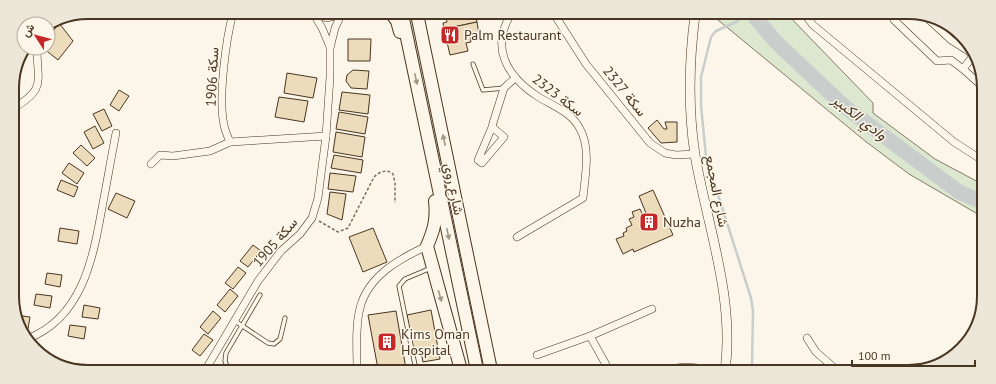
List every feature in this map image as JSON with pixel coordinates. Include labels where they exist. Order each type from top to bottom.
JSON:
[{"type":"main road","points":[[395,19],[403,44],[411,58]]},
{"type":"main road","name":"شارع روي","points":[[403,19],[476,365]]},
{"type":"main road","name":"شارع روي","points":[[418,19],[474,280],[490,365]]},
{"type":"main road","points":[[430,148],[431,175],[437,216],[435,228],[427,246],[453,365]]},
{"type":"main road","points":[[474,280],[488,329],[495,365]]},
{"type":"street","name":"سكة 1906","points":[[230,142],[224,124],[223,103],[225,64],[229,27],[232,19]]},
{"type":"street","name":"سكة 1905","points":[[317,19],[330,48]]},
{"type":"street","name":"سكة 1905","points":[[208,365],[271,262],[300,234],[312,218],[318,198],[326,136],[330,77],[330,48],[335,28],[339,19]]},
{"type":"street","name":"سكة 2323","points":[[508,19],[505,23],[501,48],[508,68],[515,78],[527,89],[551,103],[574,121],[580,128],[586,155],[583,198],[517,237]]},
{"type":"street","name":"سكة 2327","points":[[557,19],[586,64],[650,143],[665,153],[676,155],[695,154]]},
{"type":"street","name":"شارع المجمع","points":[[695,19],[690,62],[690,89],[695,154],[721,280],[726,321],[725,365]]},
{"type":"street","points":[[808,19],[813,25],[948,137],[977,157]]},
{"type":"street","points":[[895,19],[894,20],[937,61],[951,60],[976,81]]},
{"type":"street","points":[[934,25],[951,40],[963,48]]},
{"type":"street","points":[[19,105],[30,98],[37,88],[40,76],[38,56]]},
{"type":"street","points":[[963,69],[970,59]]},
{"type":"street","points":[[492,127],[504,137],[482,163],[478,160],[492,127],[504,88],[515,78]]},
{"type":"street","points":[[33,336],[53,325],[66,312],[80,291],[90,265],[95,246],[116,133]]},
{"type":"street","points":[[151,164],[160,155],[173,156],[210,151],[230,142],[326,136]]},
{"type":"street","points":[[357,365],[358,322],[363,300],[373,283],[389,266],[427,246]]},
{"type":"street","points":[[537,355],[590,336],[652,309]]},
{"type":"street","points":[[590,336],[606,365]]},
{"type":"street","points":[[807,338],[816,352],[830,365]]},
{"type":"lane","points":[[472,64],[484,90],[504,88]]},
{"type":"lane","points":[[415,365],[399,286],[404,279],[432,268]]},
{"type":"lane","points":[[226,365],[225,361],[226,353],[260,295]]},
{"type":"lane","points":[[235,320],[268,343],[274,344],[280,339],[285,318]]},
{"type":"path","points":[[312,218],[338,232],[342,232],[348,228],[374,177],[382,171],[390,171],[393,174],[395,183],[395,203]]},
{"type":"green space","points":[[717,19],[792,19],[873,103],[873,113],[935,159],[977,181],[977,214],[909,174],[865,141]]},
{"type":"building","points":[[446,19],[476,19],[477,22],[444,29],[443,23],[447,22]]},
{"type":"building","points":[[477,22],[479,34],[470,36],[471,42],[466,43],[468,51],[450,55],[444,29]]},
{"type":"building","points":[[60,25],[73,41],[58,60],[53,56],[56,56],[56,28]]},
{"type":"building","points":[[348,39],[371,39],[370,61],[348,61]]},
{"type":"building","points":[[353,70],[369,71],[367,89],[351,88],[346,81],[347,75]]},
{"type":"building","points":[[287,73],[317,78],[313,98],[284,93]]},
{"type":"building","points":[[119,90],[129,96],[119,111],[110,105]]},
{"type":"building","points":[[342,92],[370,95],[368,114],[339,110]]},
{"type":"building","points":[[279,97],[308,101],[304,122],[275,117]]},
{"type":"building","points":[[104,109],[112,126],[102,131],[93,114]]},
{"type":"building","points":[[339,112],[368,117],[365,134],[336,129]]},
{"type":"building","points":[[657,120],[664,129],[667,129],[665,122],[677,122],[677,142],[661,143],[648,128]]},
{"type":"building","points":[[95,126],[104,143],[93,149],[84,132]]},
{"type":"building","points":[[336,132],[365,137],[362,157],[333,152]]},
{"type":"building","points":[[81,145],[95,158],[87,166],[73,153]]},
{"type":"building","points":[[334,155],[363,160],[361,173],[331,168]]},
{"type":"building","points":[[69,163],[84,173],[77,184],[62,173]]},
{"type":"building","points":[[330,173],[356,176],[353,192],[328,189]]},
{"type":"building","points":[[61,180],[78,187],[74,197],[57,190]]},
{"type":"building","name":"Nuzha","points":[[653,190],[673,235],[634,252],[633,249],[623,254],[616,239],[624,236],[623,233],[627,231],[626,228],[632,225],[629,219],[634,217],[632,212],[640,209],[643,215],[646,213],[639,196]]},
{"type":"building","points":[[330,192],[346,194],[342,220],[327,214]]},
{"type":"building","points":[[116,193],[135,201],[127,218],[108,209]]},
{"type":"building","points":[[60,228],[79,231],[77,244],[58,241]]},
{"type":"building","points":[[373,228],[387,262],[363,272],[349,237]]},
{"type":"building","points":[[253,245],[261,251],[248,267],[240,261]]},
{"type":"building","points":[[238,267],[246,273],[233,289],[225,283]]},
{"type":"building","points":[[47,273],[62,275],[60,287],[45,284]]},
{"type":"building","points":[[230,289],[238,296],[225,312],[217,305]]},
{"type":"building","points":[[36,294],[52,296],[50,308],[34,305]]},
{"type":"building","points":[[84,305],[100,308],[98,319],[82,317]]},
{"type":"building","points":[[431,310],[440,359],[423,362],[420,348],[413,349],[407,315]]},
{"type":"building","points":[[213,311],[221,318],[208,334],[200,327]]},
{"type":"building","name":"Kims Oman Hospital","points":[[396,311],[405,365],[377,365],[368,315]]},
{"type":"building","points":[[22,316],[30,317],[28,329],[26,326]]},
{"type":"building","points":[[70,325],[86,327],[84,339],[68,336]]},
{"type":"building","points":[[204,334],[213,340],[200,356],[192,350]]},
{"type":"waterway","points":[[739,19],[716,31],[711,37],[701,77],[701,105],[706,157],[751,298],[753,311],[752,364]]},
{"type":"waterway","name":"وادي الكبير","points":[[756,19],[776,42],[845,107],[959,192],[977,200]]},
{"type":"place","name":"Palm Restaurant","points":[[450,35]]},
{"type":"place","name":"Nuzha","points":[[649,222]]},
{"type":"place","name":"Kims Oman Hospital","points":[[387,342]]}]
